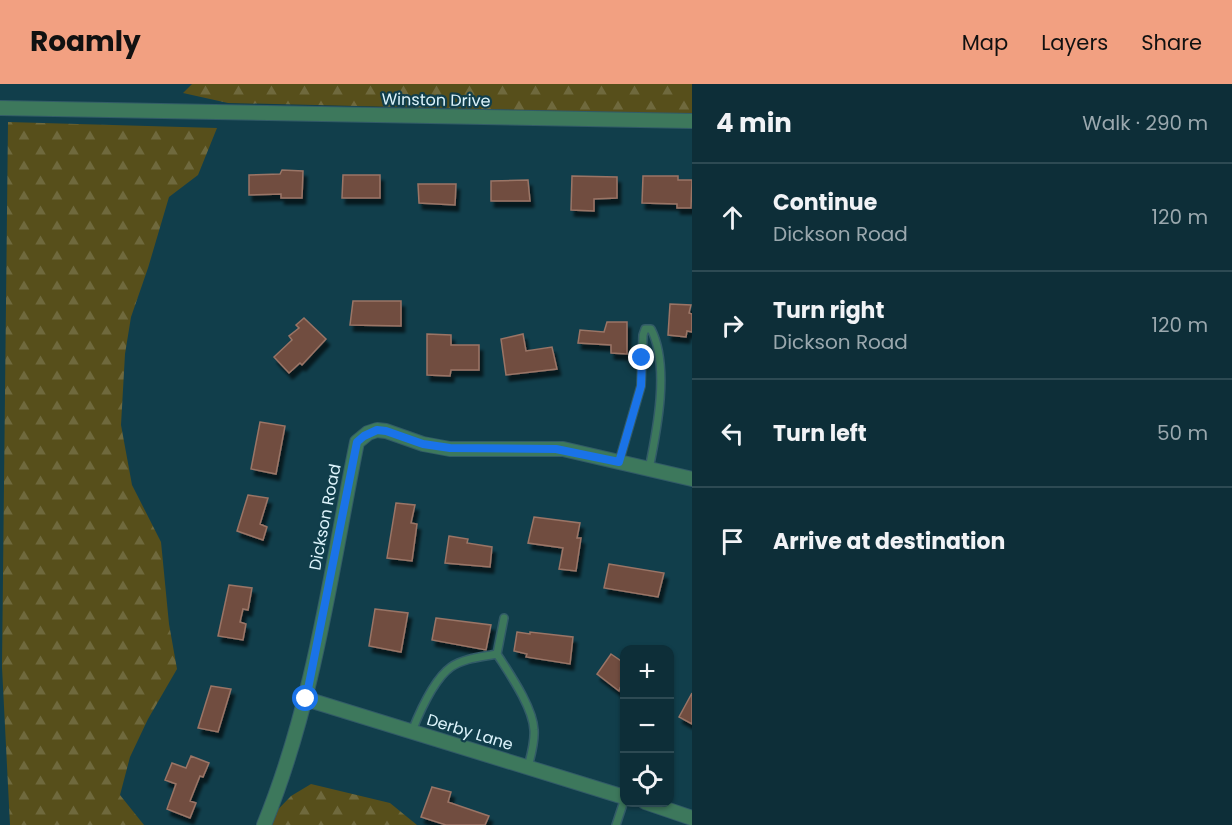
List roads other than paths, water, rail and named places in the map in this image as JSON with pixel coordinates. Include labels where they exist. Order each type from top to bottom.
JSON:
[{"type":"street","name":"Winston Drive","points":[[0,108],[692,121]]},
{"type":"street","name":"Dickson Road","points":[[264,825],[292,752],[306,699],[357,442],[364,436],[377,430],[423,444],[450,448],[556,449],[692,479]]},
{"type":"street","name":"Derby Lane","points":[[306,699],[620,798]]},
{"type":"street","points":[[660,807],[692,818]]},
{"type":"lane","points":[[619,462],[641,386],[643,335],[645,329],[651,329],[657,347],[660,399],[659,417],[649,469]]},
{"type":"lane","points":[[504,618],[497,654],[533,720],[534,736],[528,767]]},
{"type":"lane","points":[[412,731],[432,688],[451,667],[471,659],[497,654]]},
{"type":"lane","points":[[616,825],[622,807]]}]
